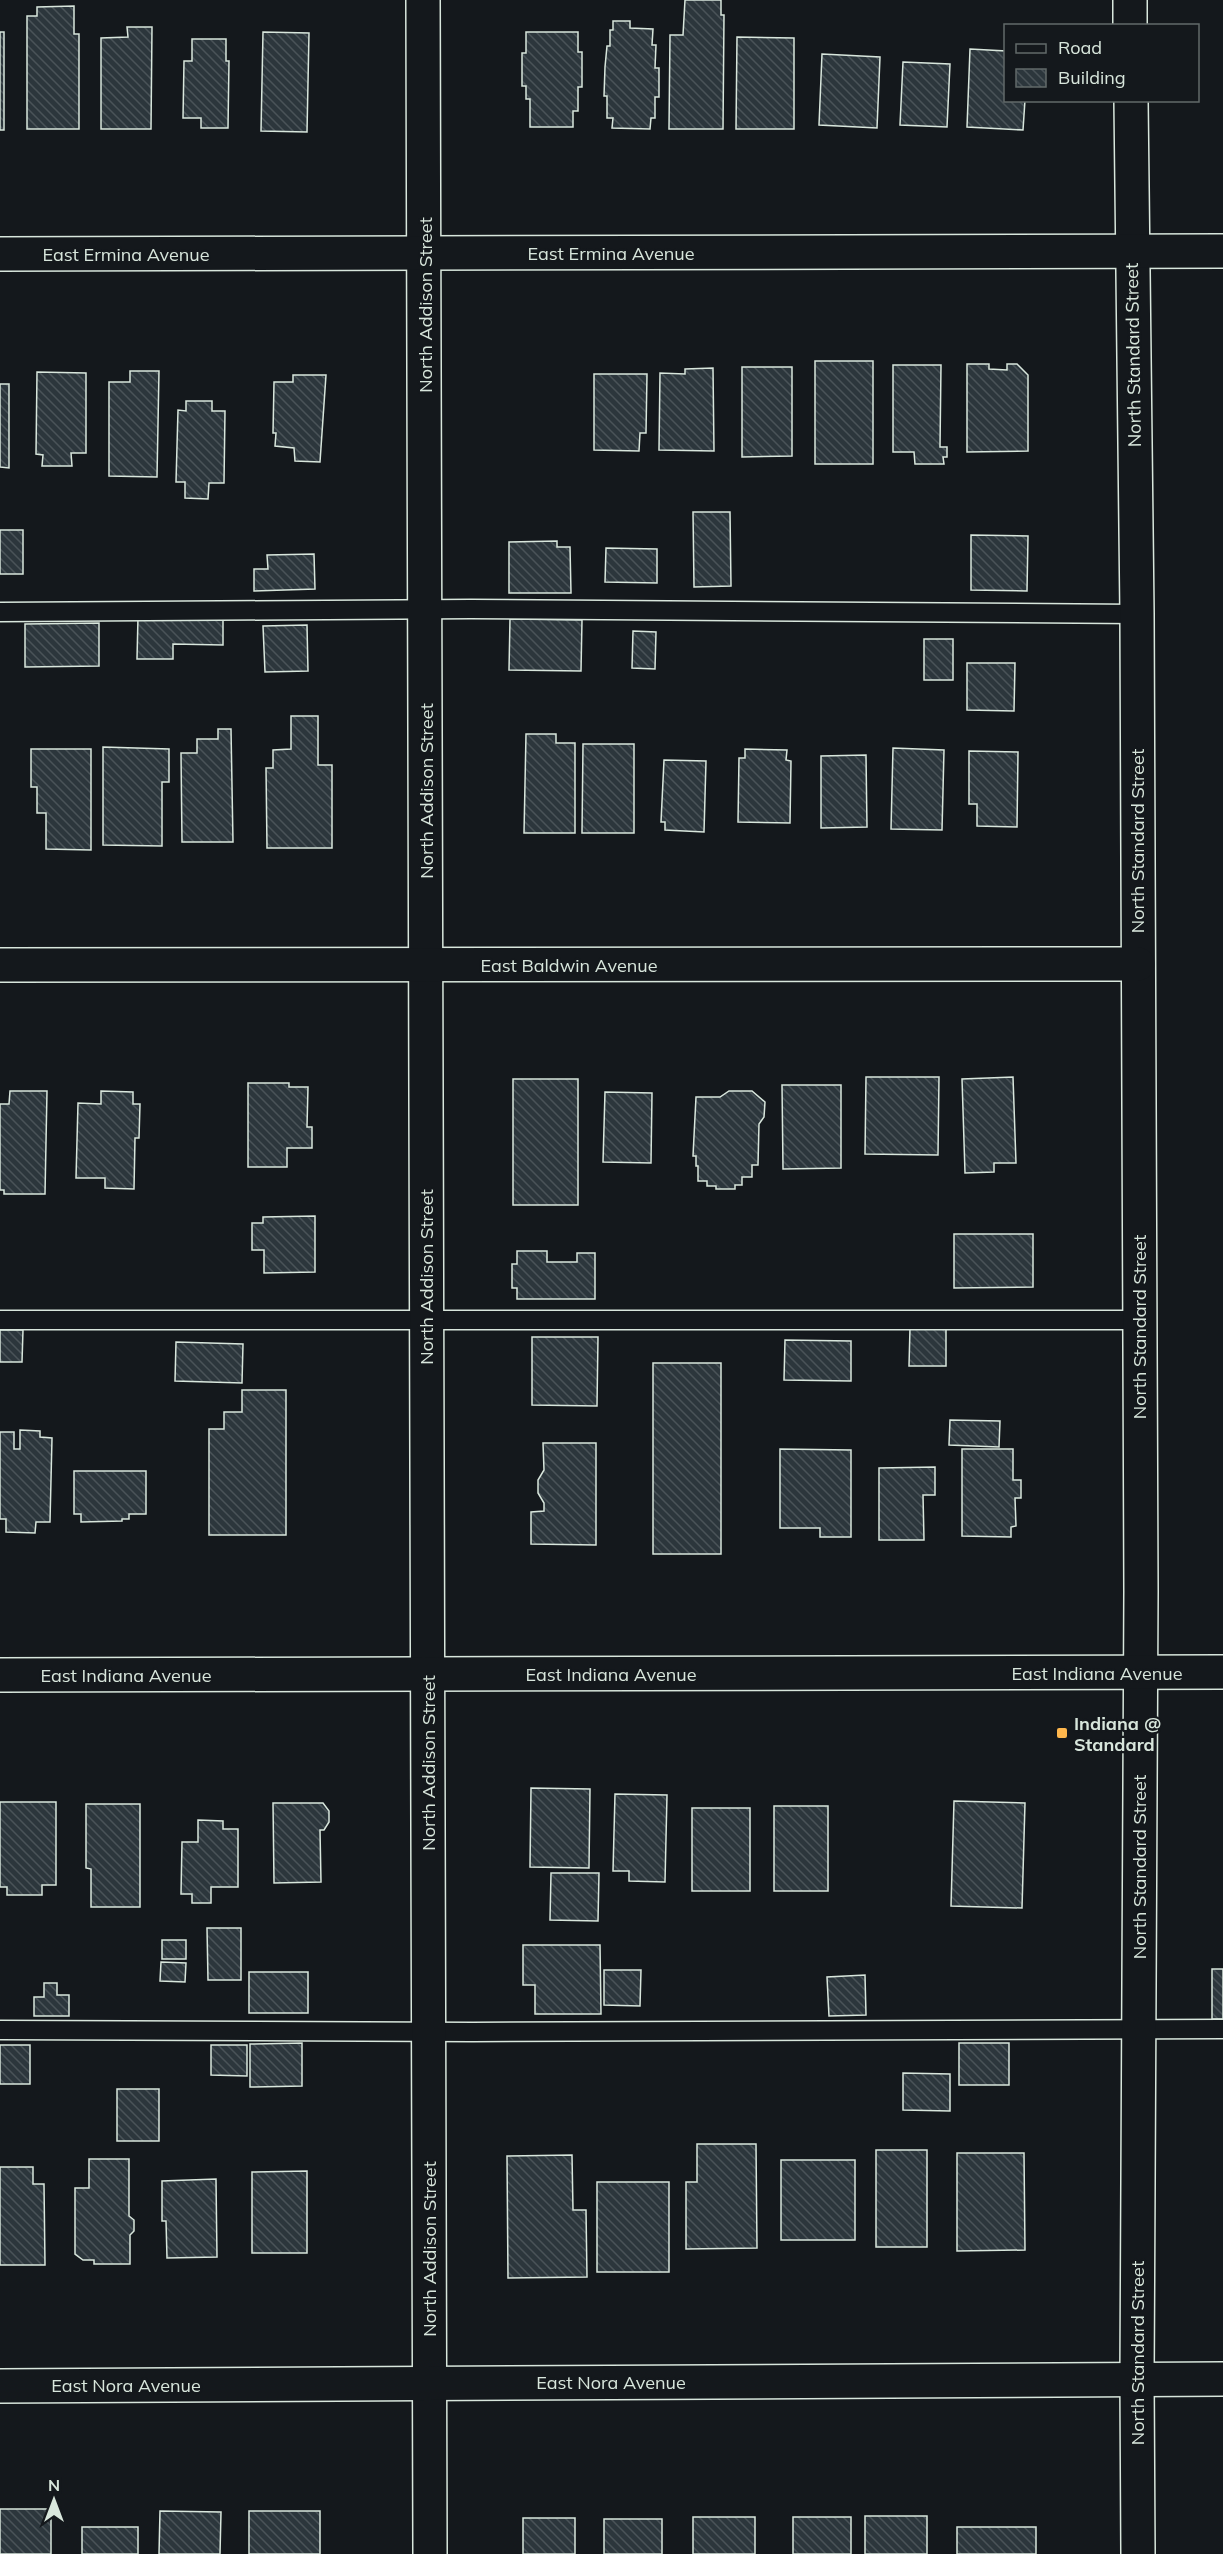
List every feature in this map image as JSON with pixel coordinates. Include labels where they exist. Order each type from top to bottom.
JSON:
[{"type":"street","name":"North Addison Street","points":[[423,0],[430,2554]]},
{"type":"street","points":[[1130,0],[1130,24]]},
{"type":"street","name":"North Standard Street","points":[[1131,102],[1137,614],[1138,964],[1140,1672],[1138,2554]]},
{"type":"street","name":"East Ermina Avenue","points":[[0,254],[1223,252]]},
{"type":"street","name":"East Baldwin Avenue","points":[[0,965],[1138,964]]},
{"type":"street","name":"East Indiana Avenue","points":[[0,1674],[1223,1672]]},
{"type":"street","name":"East Nora Avenue","points":[[0,2386],[1223,2379]]},
{"type":"lane","points":[[0,612],[425,609],[1137,614]]},
{"type":"lane","points":[[0,1320],[1138,1320]]},
{"type":"lane","points":[[0,2030],[428,2032],[1223,2030]]},
{"type":"building","points":[[685,0],[721,0],[721,15],[724,15],[723,129],[669,129],[670,35],[683,35]]},
{"type":"building","points":[[74,6],[74,34],[79,34],[79,129],[27,129],[27,16],[37,16],[37,7]]},
{"type":"building","points":[[613,21],[630,21],[630,28],[653,29],[652,45],[656,45],[655,68],[659,68],[659,97],[655,97],[655,118],[651,118],[650,129],[612,128],[613,118],[607,118],[607,96],[604,96],[605,67]]},
{"type":"building","points":[[127,27],[152,27],[151,129],[101,129],[101,38],[128,37]]},
{"type":"building","points":[[0,32],[4,32],[4,130],[0,130]]},
{"type":"building","points":[[263,32],[309,33],[307,132],[261,131]]},
{"type":"building","points":[[526,32],[578,32],[578,52],[582,52],[582,87],[578,87],[578,111],[573,111],[573,127],[530,127],[530,99],[526,99],[526,86],[522,86],[522,53],[526,53]]},
{"type":"building","points":[[737,37],[794,38],[794,129],[736,129]]},
{"type":"building","points":[[192,39],[226,39],[226,61],[229,61],[228,128],[201,128],[201,118],[183,118],[184,61],[192,61]]},
{"type":"building","points":[[970,49],[1004,51],[1004,102],[1025,102],[1023,130],[967,127]]},
{"type":"building","points":[[822,54],[880,57],[877,128],[819,125]]},
{"type":"building","points":[[903,62],[950,64],[947,127],[900,125]]},
{"type":"building","points":[[815,361],[873,361],[873,464],[815,464]]},
{"type":"building","points":[[967,364],[989,364],[989,369],[1007,370],[1007,364],[1017,364],[1028,375],[1028,451],[967,452]]},
{"type":"building","points":[[893,365],[941,365],[940,447],[947,447],[947,457],[943,457],[944,464],[915,464],[914,452],[893,452]]},
{"type":"building","points":[[742,367],[792,367],[792,456],[742,457]]},
{"type":"building","points":[[713,368],[714,451],[659,450],[660,373],[685,374],[685,369]]},
{"type":"building","points":[[130,371],[159,371],[157,477],[109,476],[109,382],[130,382]]},
{"type":"building","points":[[37,372],[86,373],[86,453],[71,453],[72,466],[42,466],[43,455],[36,454]]},
{"type":"building","points":[[594,374],[647,374],[646,433],[640,433],[639,451],[594,450]]},
{"type":"building","points":[[293,375],[326,375],[320,462],[295,461],[294,448],[275,446],[274,382],[293,382]]},
{"type":"building","points":[[0,384],[9,384],[9,468],[0,467]]},
{"type":"building","points":[[186,401],[212,401],[212,411],[225,411],[224,483],[209,483],[208,499],[185,498],[185,482],[176,482],[178,410],[186,411]]},
{"type":"building","points":[[693,512],[730,512],[731,586],[694,587]]},
{"type":"building","points":[[0,530],[23,530],[23,574],[0,574]]},
{"type":"building","points":[[971,535],[1028,536],[1027,591],[971,590]]},
{"type":"building","points":[[557,541],[557,547],[570,547],[571,593],[509,593],[509,542]]},
{"type":"building","points":[[606,548],[657,549],[657,583],[605,582]]},
{"type":"building","points":[[314,554],[315,589],[254,591],[254,569],[268,569],[267,555]]},
{"type":"building","points":[[138,617],[223,618],[223,645],[173,644],[173,659],[137,659]]},
{"type":"building","points":[[510,619],[582,620],[581,671],[509,670]]},
{"type":"building","points":[[99,623],[99,666],[25,667],[25,624]]},
{"type":"building","points":[[307,625],[308,671],[265,672],[263,626]]},
{"type":"building","points":[[633,631],[656,632],[655,669],[632,668]]},
{"type":"building","points":[[924,639],[953,639],[953,680],[924,680]]},
{"type":"building","points":[[967,663],[1015,663],[1014,711],[967,710]]},
{"type":"building","points":[[291,716],[318,716],[318,765],[332,765],[332,848],[267,848],[266,768],[273,768],[273,750],[291,749]]},
{"type":"building","points":[[218,729],[231,729],[233,842],[182,842],[181,753],[197,753],[197,739],[218,739]]},
{"type":"building","points":[[526,734],[556,734],[556,743],[575,743],[575,833],[524,833]]},
{"type":"building","points":[[583,744],[634,744],[634,833],[582,833]]},
{"type":"building","points":[[103,747],[169,749],[169,782],[162,782],[162,846],[103,845]]},
{"type":"building","points":[[893,748],[944,750],[942,830],[891,829]]},
{"type":"building","points":[[31,749],[91,749],[91,850],[46,849],[46,813],[37,813],[37,787],[31,787]]},
{"type":"building","points":[[745,749],[787,750],[786,760],[791,761],[790,823],[738,822],[739,758],[745,758]]},
{"type":"building","points":[[969,751],[1018,752],[1017,827],[977,826],[977,804],[969,804]]},
{"type":"building","points":[[866,755],[867,827],[821,828],[821,756]]},
{"type":"building","points":[[664,760],[706,761],[704,832],[665,830],[665,822],[661,822]]},
{"type":"building","points":[[866,1077],[939,1077],[938,1155],[865,1154]]},
{"type":"building","points":[[1013,1077],[1016,1163],[994,1163],[994,1172],[965,1173],[962,1079]]},
{"type":"building","points":[[513,1079],[578,1079],[578,1205],[513,1205]]},
{"type":"building","points":[[248,1083],[289,1083],[289,1087],[308,1087],[307,1127],[312,1127],[312,1148],[287,1148],[287,1167],[248,1167]]},
{"type":"building","points":[[782,1085],[841,1085],[841,1168],[783,1169]]},
{"type":"building","points":[[10,1091],[47,1091],[45,1194],[4,1194],[4,1190],[0,1190],[0,1104],[9,1104]]},
{"type":"building","points":[[101,1091],[133,1092],[133,1104],[140,1104],[139,1138],[135,1138],[134,1189],[105,1188],[105,1178],[76,1178],[78,1103],[101,1104]]},
{"type":"building","points":[[729,1091],[752,1091],[765,1102],[764,1117],[759,1124],[758,1165],[752,1165],[752,1177],[742,1177],[742,1185],[735,1185],[735,1189],[716,1189],[716,1186],[707,1186],[707,1181],[698,1181],[696,1156],[693,1156],[696,1097],[720,1097]]},
{"type":"building","points":[[605,1092],[652,1093],[651,1163],[603,1162]]},
{"type":"building","points":[[315,1216],[315,1272],[264,1273],[264,1250],[252,1250],[252,1223],[263,1223],[263,1217]]},
{"type":"building","points":[[954,1234],[1033,1234],[1033,1287],[954,1288]]},
{"type":"building","points":[[517,1251],[547,1251],[547,1262],[577,1262],[577,1253],[595,1253],[595,1299],[517,1299],[517,1288],[512,1288],[512,1264],[517,1264]]},
{"type":"building","points":[[910,1328],[946,1328],[946,1366],[909,1366]]},
{"type":"building","points":[[0,1330],[23,1330],[22,1362],[0,1362]]},
{"type":"building","points":[[532,1337],[598,1337],[597,1406],[532,1405]]},
{"type":"building","points":[[785,1340],[851,1341],[851,1381],[784,1380]]},
{"type":"building","points":[[176,1342],[243,1344],[242,1383],[175,1381]]},
{"type":"building","points":[[653,1363],[721,1363],[721,1554],[653,1554]]},
{"type":"building","points":[[242,1390],[286,1390],[286,1535],[209,1535],[209,1429],[224,1429],[224,1412],[242,1412]]},
{"type":"building","points":[[950,1420],[1000,1421],[999,1447],[949,1445]]},
{"type":"building","points":[[20,1430],[40,1431],[40,1437],[52,1438],[50,1522],[36,1522],[35,1533],[6,1532],[6,1519],[0,1519],[0,1432],[14,1432],[14,1449],[20,1449]]},
{"type":"building","points":[[543,1443],[596,1443],[596,1545],[531,1544],[531,1512],[544,1511],[544,1503],[538,1493],[538,1480],[544,1470]]},
{"type":"building","points":[[780,1449],[851,1450],[851,1537],[820,1537],[820,1528],[780,1528]]},
{"type":"building","points":[[962,1449],[1013,1449],[1013,1480],[1021,1480],[1021,1498],[1015,1498],[1016,1526],[1011,1527],[1011,1537],[962,1536]]},
{"type":"building","points":[[935,1467],[935,1495],[923,1495],[924,1540],[879,1540],[879,1468]]},
{"type":"building","points":[[74,1471],[146,1471],[146,1514],[129,1514],[129,1519],[122,1519],[122,1521],[81,1522],[81,1514],[74,1514]]},
{"type":"building","points":[[531,1788],[590,1789],[589,1868],[530,1867]]},
{"type":"building","points":[[615,1794],[667,1795],[665,1882],[629,1881],[629,1871],[613,1871]]},
{"type":"building","points":[[954,1801],[1025,1803],[1022,1908],[951,1906]]},
{"type":"building","points":[[0,1802],[56,1802],[56,1885],[42,1885],[42,1895],[7,1895],[7,1887],[0,1887]]},
{"type":"building","points":[[273,1803],[323,1803],[329,1811],[329,1822],[324,1830],[320,1830],[321,1882],[274,1883]]},
{"type":"building","points":[[86,1804],[140,1804],[140,1907],[91,1907],[91,1869],[86,1868]]},
{"type":"building","points":[[774,1806],[828,1806],[828,1891],[774,1891]]},
{"type":"building","points":[[692,1808],[750,1808],[750,1891],[692,1891]]},
{"type":"building","points":[[198,1820],[223,1821],[223,1829],[238,1829],[238,1887],[211,1887],[211,1903],[192,1903],[192,1894],[181,1894],[182,1842],[198,1842]]},
{"type":"building","points":[[551,1873],[599,1873],[598,1921],[550,1920]]},
{"type":"building","points":[[207,1928],[241,1928],[241,1980],[208,1980]]},
{"type":"building","points":[[162,1940],[186,1940],[186,1959],[162,1959]]},
{"type":"building","points":[[523,1945],[600,1945],[601,2014],[535,2014],[535,1985],[523,1985]]},
{"type":"building","points":[[161,1962],[186,1963],[185,1982],[160,1981]]},
{"type":"building","points":[[1212,1969],[1223,1969],[1223,2019],[1212,2019]]},
{"type":"building","points":[[604,1970],[641,1970],[640,2006],[604,2005]]},
{"type":"building","points":[[249,1972],[308,1972],[308,2013],[249,2013]]},
{"type":"building","points":[[865,1975],[866,2015],[829,2016],[827,1977]]},
{"type":"building","points":[[44,1983],[57,1983],[57,1995],[69,1995],[69,2016],[34,2016],[34,1997],[44,1997]]},
{"type":"building","points":[[302,2043],[302,2086],[250,2087],[250,2044]]},
{"type":"building","points":[[959,2043],[1009,2043],[1009,2085],[959,2085]]},
{"type":"building","points":[[0,2045],[30,2045],[30,2084],[0,2084]]},
{"type":"building","points":[[211,2045],[247,2045],[247,2076],[211,2075]]},
{"type":"building","points":[[903,2073],[950,2074],[950,2111],[903,2110]]},
{"type":"building","points":[[117,2089],[159,2089],[159,2141],[117,2141]]},
{"type":"building","points":[[697,2144],[756,2144],[757,2248],[686,2249],[686,2182],[697,2182]]},
{"type":"building","points":[[876,2150],[927,2150],[927,2247],[876,2247]]},
{"type":"building","points":[[957,2153],[1024,2153],[1025,2250],[957,2251]]},
{"type":"building","points":[[572,2155],[573,2210],[586,2210],[587,2277],[508,2278],[507,2156]]},
{"type":"building","points":[[89,2159],[129,2159],[129,2216],[134,2220],[134,2231],[130,2235],[130,2264],[94,2264],[94,2260],[83,2260],[75,2254],[75,2188],[89,2188]]},
{"type":"building","points":[[781,2160],[855,2160],[855,2240],[781,2240]]},
{"type":"building","points":[[0,2167],[33,2167],[33,2184],[44,2184],[45,2265],[0,2265]]},
{"type":"building","points":[[307,2171],[307,2253],[252,2253],[252,2172]]},
{"type":"building","points":[[216,2179],[217,2257],[167,2258],[166,2221],[162,2221],[162,2181]]},
{"type":"building","points":[[597,2182],[669,2182],[669,2272],[597,2272]]},
{"type":"building","points":[[0,2509],[51,2509],[51,2554],[0,2554]]},
{"type":"building","points":[[160,2511],[221,2512],[220,2554],[159,2554]]},
{"type":"building","points":[[249,2511],[320,2511],[320,2554],[249,2554]]},
{"type":"building","points":[[865,2516],[927,2516],[927,2554],[865,2554]]},
{"type":"building","points":[[693,2517],[755,2517],[755,2554],[693,2554]]},
{"type":"building","points":[[793,2517],[851,2517],[851,2554],[793,2554]]},
{"type":"building","points":[[523,2518],[575,2518],[575,2554],[523,2554]]},
{"type":"building","points":[[604,2519],[662,2519],[662,2554],[604,2554]]},
{"type":"building","points":[[82,2527],[138,2527],[138,2554],[82,2554]]},
{"type":"building","points":[[957,2527],[1036,2527],[1036,2554],[957,2554]]},
{"type":"place","name":"Indiana @ Standard","points":[[1062,1733]]}]
